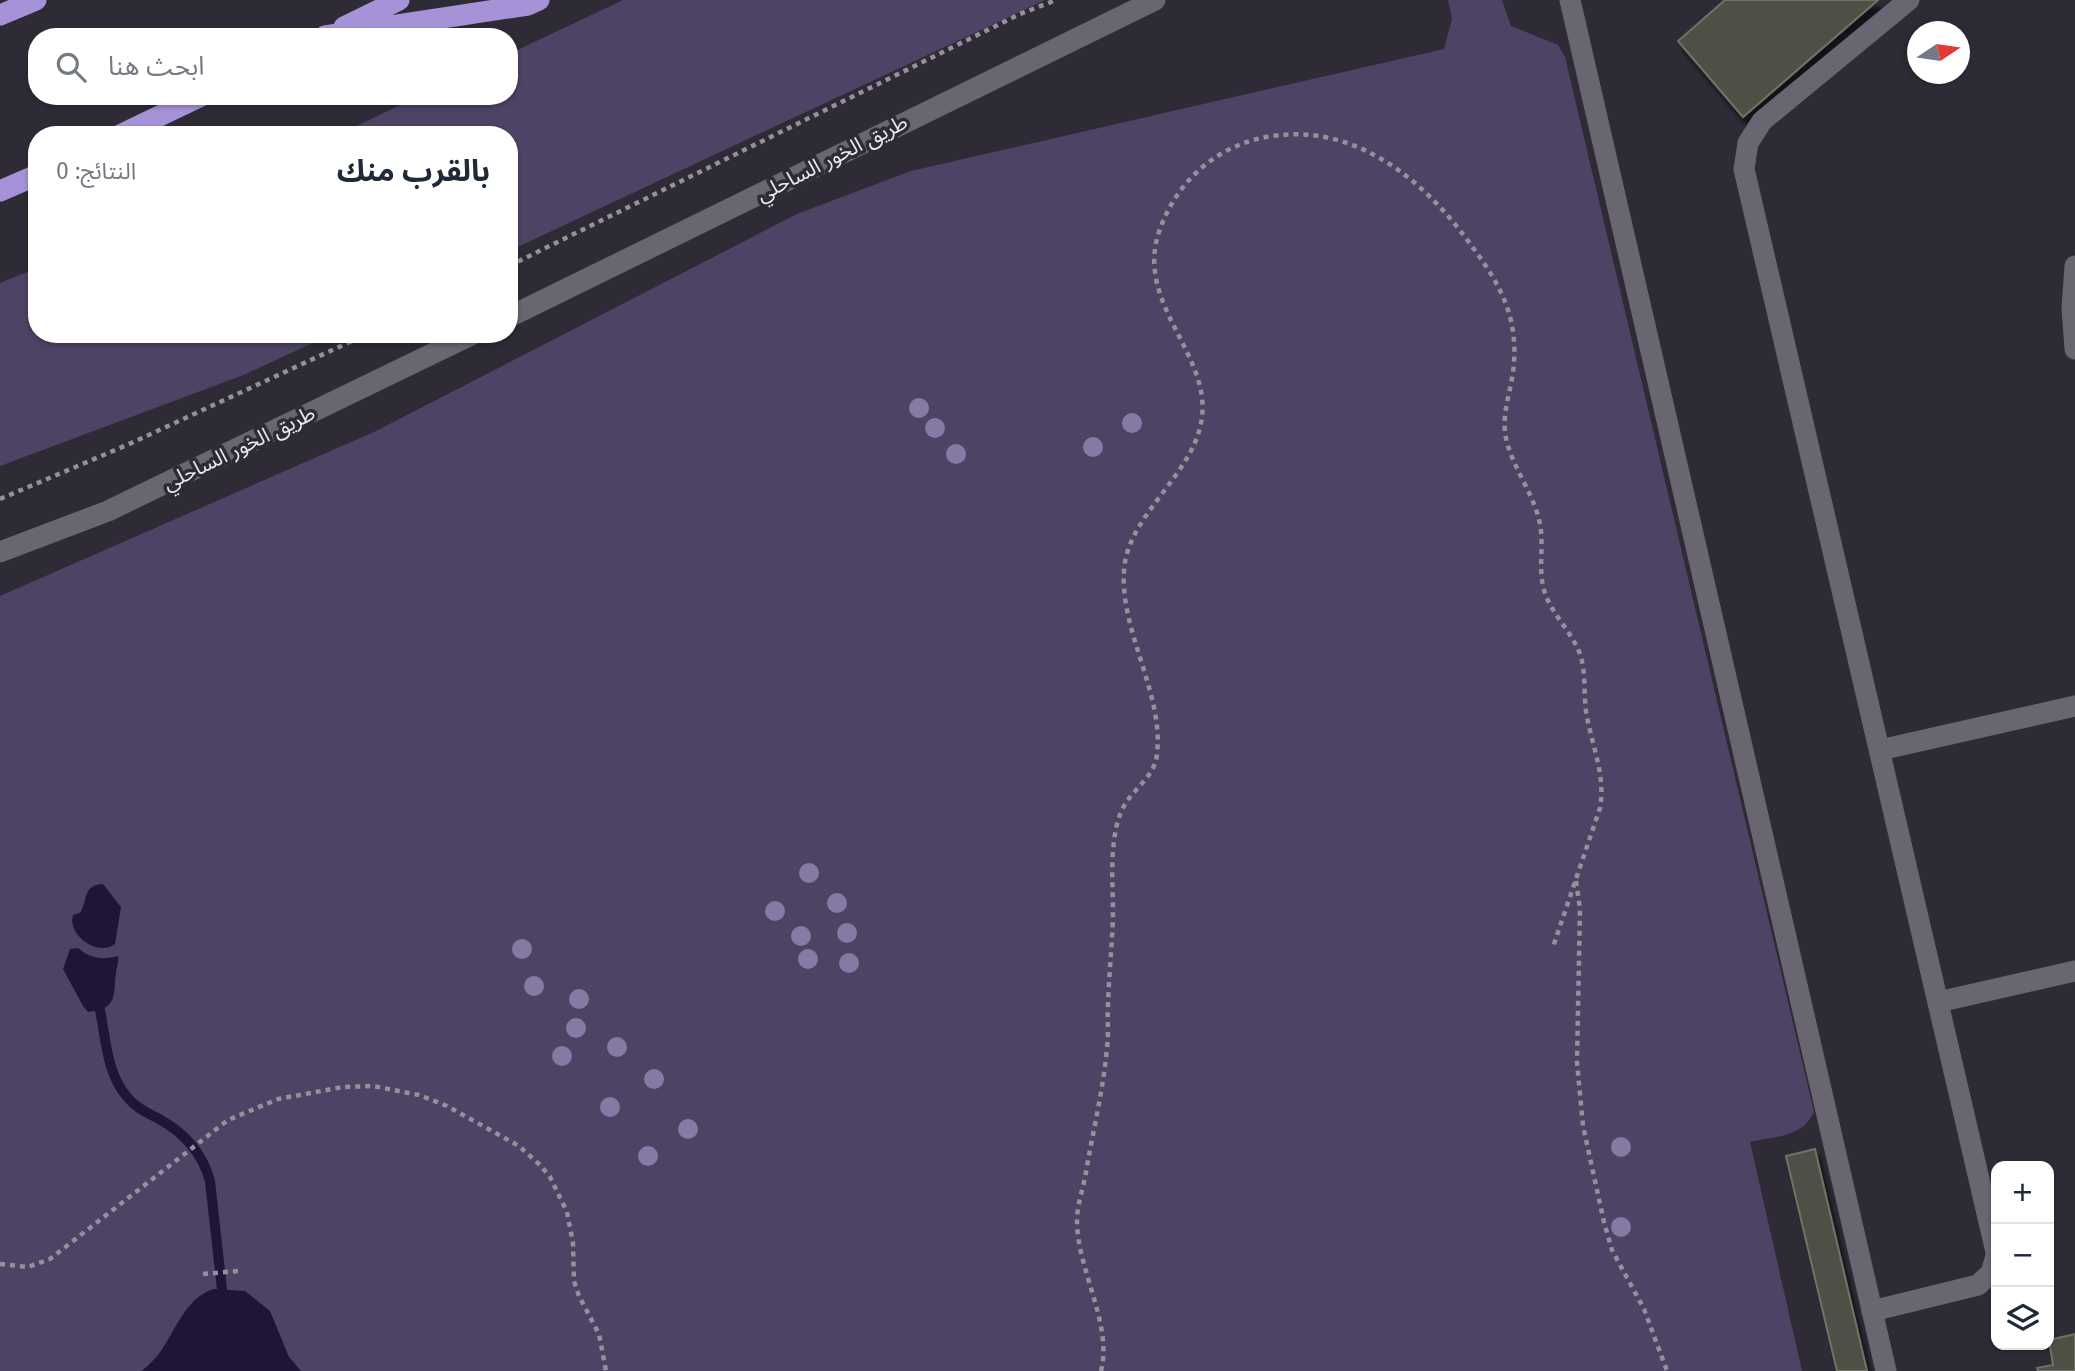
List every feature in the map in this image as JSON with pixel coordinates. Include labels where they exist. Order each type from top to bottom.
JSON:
[{"type":"highway","points":[[0,15],[36,0]]},
{"type":"highway","points":[[343,28],[398,0]]},
{"type":"highway","points":[[382,28],[528,5],[539,0]]},
{"type":"highway","points":[[139,126],[182,105]]},
{"type":"highway","points":[[0,191],[28,179]]},
{"type":"street","name":"طريق الخور الساحلي","points":[[518,313],[1155,0]]},
{"type":"street","points":[[1570,0],[1886,1371]]},
{"type":"street","points":[[1909,0],[1762,121],[1754,132],[1745,156],[1747,183],[1991,1232]]},
{"type":"street","points":[[2075,266],[2072,308],[2075,349]]},
{"type":"street","name":"طريق الخور الساحلي","points":[[0,551],[108,510],[454,343]]},
{"type":"street","points":[[1880,750],[2075,706]]},
{"type":"street","points":[[1938,1002],[2075,971]]},
{"type":"street","points":[[1872,1311],[1978,1285],[1991,1273]]},
{"type":"path","points":[[518,262],[1020,14],[1056,0]]},
{"type":"path","points":[[1101,1371],[1104,1345],[1077,1219],[1108,1043],[1113,844],[1123,806],[1150,774],[1157,760],[1158,747],[1151,699],[1125,599],[1125,562],[1128,545],[1181,467],[1203,412],[1200,388],[1161,296],[1154,267],[1154,249],[1160,229],[1182,188],[1201,166],[1216,155],[1261,137],[1320,134],[1373,153],[1427,193],[1446,212],[1493,276],[1503,295],[1511,318],[1515,357],[1505,418],[1508,447],[1539,522],[1544,593],[1579,650],[1588,718],[1601,771],[1603,793],[1553,947]]},
{"type":"path","points":[[0,499],[127,446],[348,343]]},
{"type":"path","points":[[1575,880],[1580,909],[1577,1062],[1583,1126],[1612,1250],[1644,1309],[1667,1371]]},
{"type":"path","points":[[0,1264],[28,1267],[50,1259],[228,1120],[278,1099],[343,1087],[373,1086],[447,1106],[519,1146],[540,1165],[560,1195],[567,1212],[575,1281],[579,1296],[599,1334],[606,1371]]},
{"type":"path","points":[[203,1274],[237,1271]]},
{"type":"shaded area","points":[[623,0],[1045,0],[518,247],[518,126],[357,126],[400,105],[518,105],[518,50]]},
{"type":"shaded area","points":[[1448,0],[1502,0],[1511,26],[1558,45],[1565,57],[1814,1112],[1809,1121],[1795,1131],[1750,1142],[1802,1371],[0,1371],[0,596],[374,432],[797,214],[911,171],[1444,49],[1452,19]]},
{"type":"shaded area","points":[[28,272],[28,343],[313,343],[246,374],[0,466],[0,283]]},
{"type":"shaded area","points":[[103,884],[121,907],[115,944],[101,948],[79,937],[72,923],[73,915],[80,913],[89,890]]},
{"type":"shaded area","points":[[78,948],[97,958],[118,956],[114,994],[105,1008],[88,1012],[63,969],[70,949]]},
{"type":"shaded area","points":[[214,1289],[245,1291],[270,1311],[289,1357],[301,1371],[142,1371],[158,1355],[195,1300]]},
{"type":"building","points":[[1725,0],[1878,0],[1743,117],[1678,41]]},
{"type":"building","points":[[1815,1149],[1867,1371],[1837,1371],[1786,1156]]},
{"type":"building","points":[[2075,1334],[2075,1371],[2038,1371],[2037,1368],[2053,1365],[2051,1350],[2054,1350],[2054,1339]]},
{"type":"waterway","points":[[100,1010],[108,1057],[121,1089],[135,1105],[168,1124],[184,1137],[197,1152],[207,1171],[222,1289]]}]
